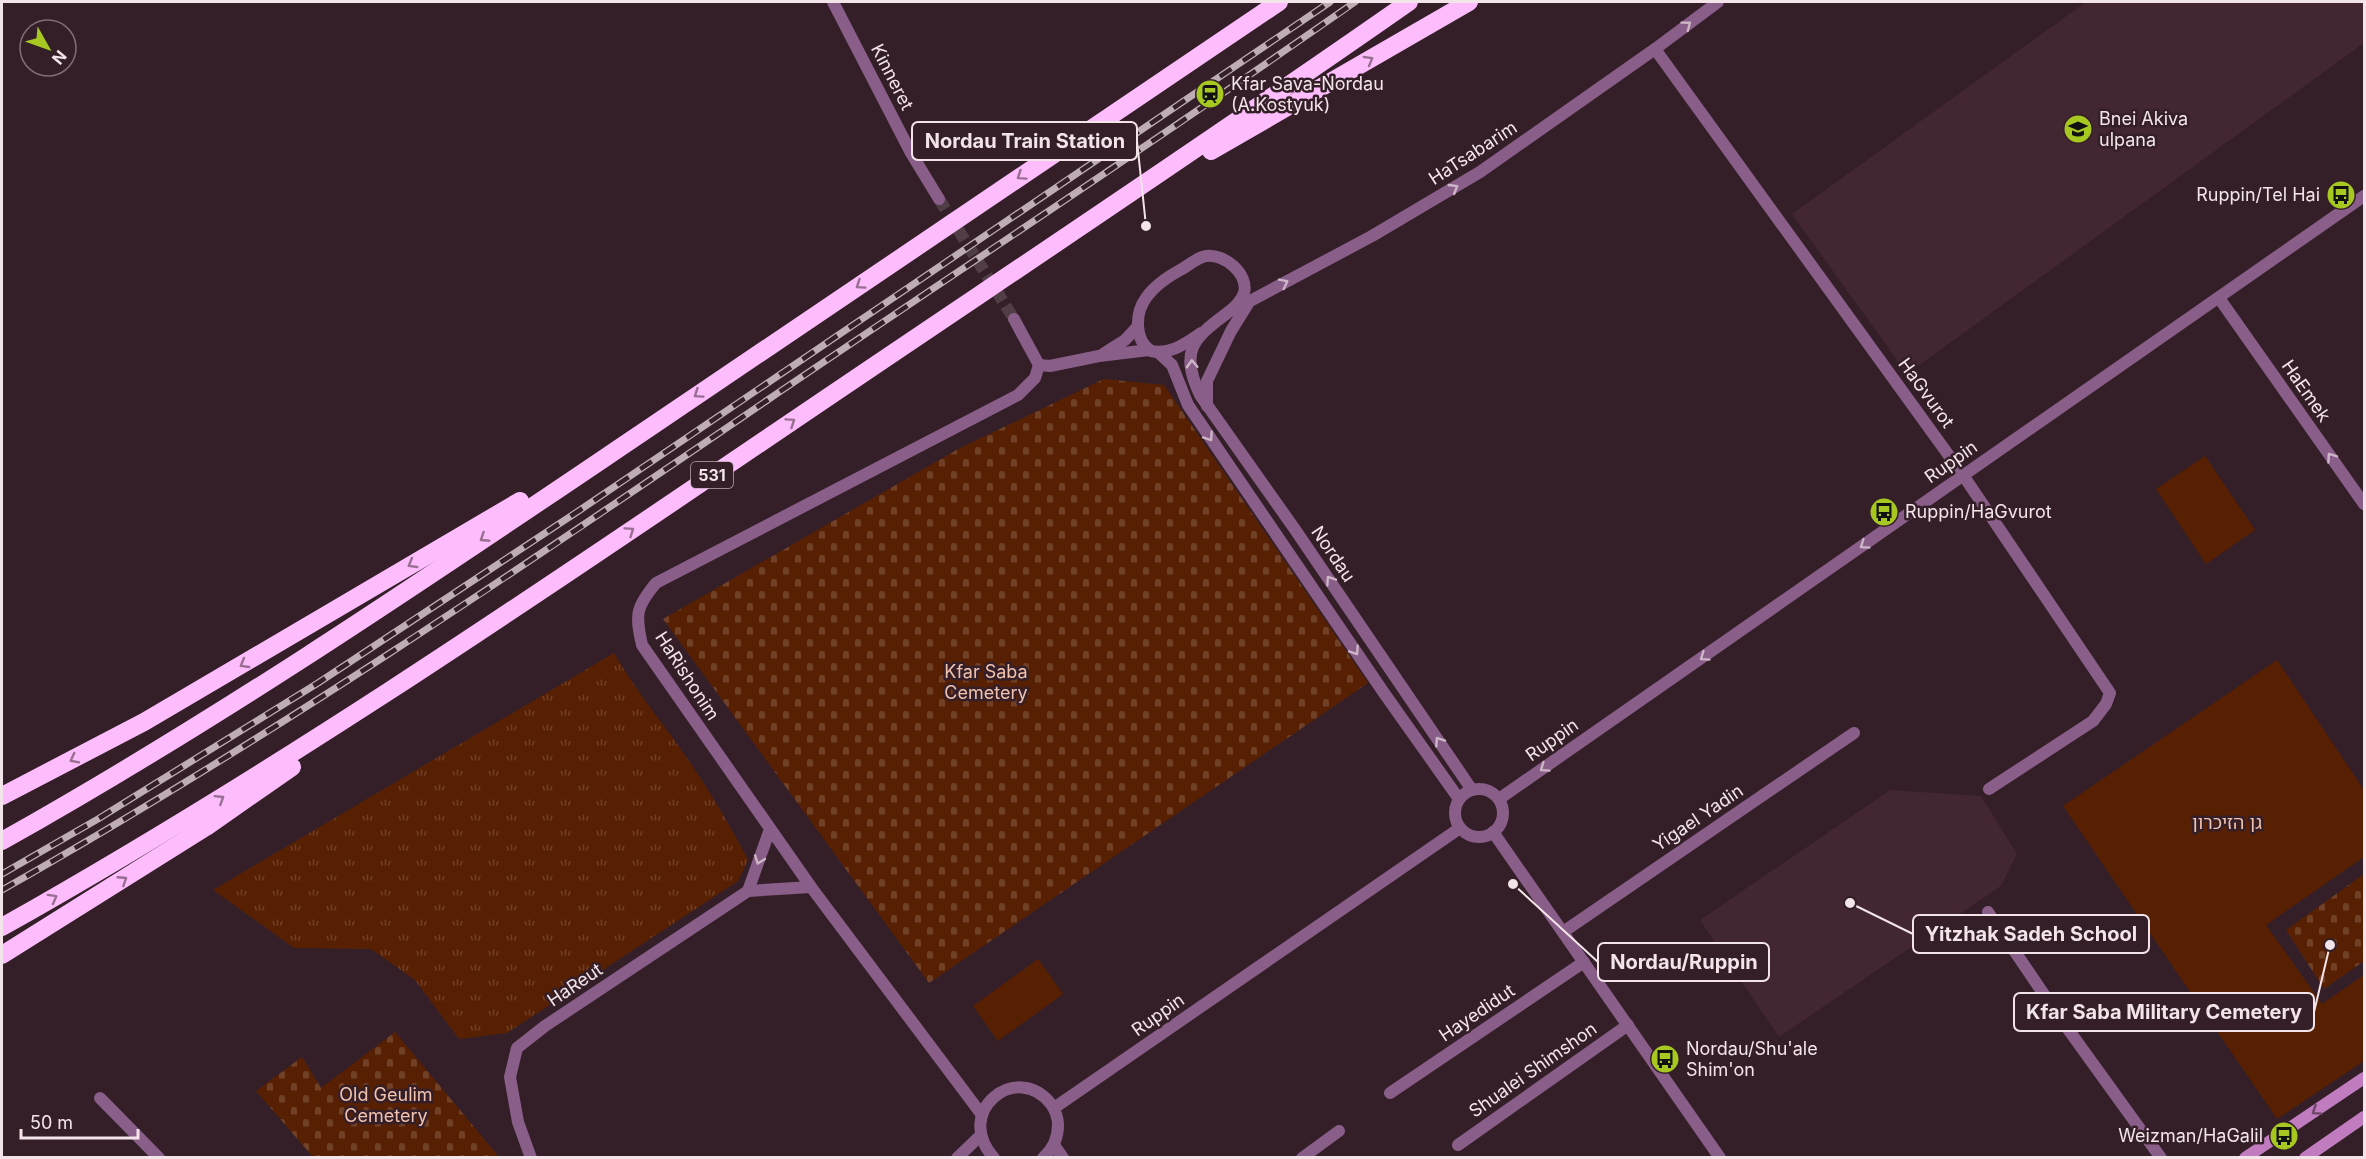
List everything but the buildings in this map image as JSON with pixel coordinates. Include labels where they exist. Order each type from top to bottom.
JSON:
[{"type":"highway","points":[[1099,123],[1258,2]]},
{"type":"highway","points":[[2,841],[170,741],[302,658],[662,419],[1278,2]]},
{"type":"highway","name":"531","points":[[2,927],[122,859],[343,722],[605,548],[1409,2]]},
{"type":"highway","points":[[1082,225],[1469,2]]},
{"type":"highway","points":[[2,796],[144,722],[662,419]]},
{"type":"highway","points":[[2,955],[206,827],[605,548]]},
{"type":"main road","points":[[2245,1158],[2364,1078]]},
{"type":"main road","points":[[2305,1158],[2364,1117]]},
{"type":"street","name":"Kinneret","points":[[833,2],[911,153],[939,199]]},
{"type":"street","name":"HaTsabarim","points":[[1154,351],[1181,346],[1232,310],[1372,236],[1480,172],[1718,2]]},
{"type":"street","name":"HaGvurot","points":[[1655,49],[1963,476],[2110,693],[2106,704],[2093,722],[1989,789]]},
{"type":"street","name":"Ruppin","points":[[1499,799],[2364,196]]},
{"type":"street","points":[[1099,356],[1125,340],[1138,326],[1140,309],[1150,293],[1177,271],[1205,256],[1224,259],[1234,267],[1242,279],[1244,294],[1232,310]]},
{"type":"street","name":"HaEmek","points":[[2219,298],[2364,504]]},
{"type":"street","points":[[1207,407],[1207,381],[1231,331],[1250,300]]},
{"type":"street","points":[[1014,319],[1039,365],[1050,366],[1099,356],[1154,351]]},
{"type":"street","name":"Nordau","points":[[1138,326],[1142,339],[1172,365],[1188,405],[1459,799]]},
{"type":"street","name":"Nordau","points":[[1201,333],[1194,344],[1191,365],[1195,385],[1207,407],[1294,528],[1472,790]]},
{"type":"street","name":"HaRishonim","points":[[982,1115],[770,829],[642,645],[636,618],[644,597],[657,583],[1018,395],[1035,378],[1039,365]]},
{"type":"street","name":"Yigael Yadin","points":[[1563,932],[1854,733]]},
{"type":"street","points":[[1472,790],[1487,790],[1499,799],[1503,813],[1502,821],[1494,832],[1479,837],[1472,836],[1460,828],[1455,813],[1459,799],[1472,790]]},
{"type":"street","name":"Ruppin","points":[[1054,1108],[1460,828]]},
{"type":"street","points":[[770,829],[748,891],[812,887]]},
{"type":"street","points":[[1494,832],[1720,1158]]},
{"type":"street","name":"HaReut","points":[[531,1158],[518,1122],[510,1077],[517,1048],[545,1026],[748,891]]},
{"type":"street","points":[[1988,912],[2060,1018],[2161,1158]]},
{"type":"street","name":"Hayedidut","points":[[1390,1093],[1584,962]]},
{"type":"street","name":"Shualei Shimshon","points":[[1458,1145],[1628,1025]]},
{"type":"street","points":[[994,1158],[986,1148],[981,1136],[982,1115],[988,1103],[997,1094],[1022,1087],[1046,1098],[1054,1108],[1058,1120],[1058,1133],[1054,1145],[1043,1158]]},
{"type":"street","points":[[100,1098],[159,1158]]},
{"type":"street","points":[[1302,1158],[1339,1131]]},
{"type":"street","points":[[957,1158],[981,1136]]},
{"type":"street","points":[[1054,1145],[1063,1158]]},
{"type":"shaded area","name":"Bnei Akiva ulpana","points":[[2086,2],[2364,2],[2364,43],[1907,374],[1792,214]]},
{"type":"shaded area","points":[[1890,790],[1981,796],[2017,854],[2001,886],[1779,1037],[1700,920]]},
{"type":"green space","name":"Kfar Saba Cemetery","points":[[1104,379],[1164,385],[1368,683],[929,983],[663,619],[960,448]]},
{"type":"green space","points":[[2205,456],[2255,530],[2206,564],[2156,489]]},
{"type":"green space","points":[[614,653],[699,776],[748,860],[738,881],[507,1033],[459,1039],[415,980],[371,949],[294,948],[213,890]]},
{"type":"green space","name":"גן הזיכרון","points":[[2277,660],[2364,790],[2364,857],[2266,925],[2322,1004],[2364,975],[2364,1061],[2277,1119],[2063,806]]},
{"type":"green space","points":[[2364,874],[2364,961],[2324,989],[2286,930]]},
{"type":"green space","points":[[1038,959],[1063,994],[998,1041],[973,1006]]},
{"type":"green space","name":"Old Geulim Cemetery","points":[[395,1032],[499,1157],[313,1157],[256,1091],[302,1057],[321,1088]]},
{"type":"tunnel","points":[[939,199],[1014,319]]},
{"type":"railway","points":[[2,874],[98,819],[318,683],[580,510],[1330,2]]},
{"type":"railway","points":[[2,890],[295,714],[486,590],[1355,2]]},
{"type":"place","name":"Kfar Sava-Nordau (A.Kostyuk)","points":[[1210,94]]},
{"type":"place","name":"Bnei Akiva ulpana","points":[[2078,129]]},
{"type":"place","name":"Ruppin/Tel Hai","points":[[2341,195]]},
{"type":"place","name":"Nordau Train Station","points":[[1146,226]]},
{"type":"place","name":"Ruppin/HaGvurot","points":[[1884,512]]},
{"type":"place","name":"Nordau/Ruppin","points":[[1513,884]]},
{"type":"place","name":"Yitzhak Sadeh School","points":[[1850,903]]},
{"type":"place","name":"Kfar Saba Military Cemetery","points":[[2330,945]]},
{"type":"place","name":"Nordau/Shu'ale Shim'on","points":[[1665,1059]]},
{"type":"place","name":"Weizman/HaGalil","points":[[2284,1136]]}]
